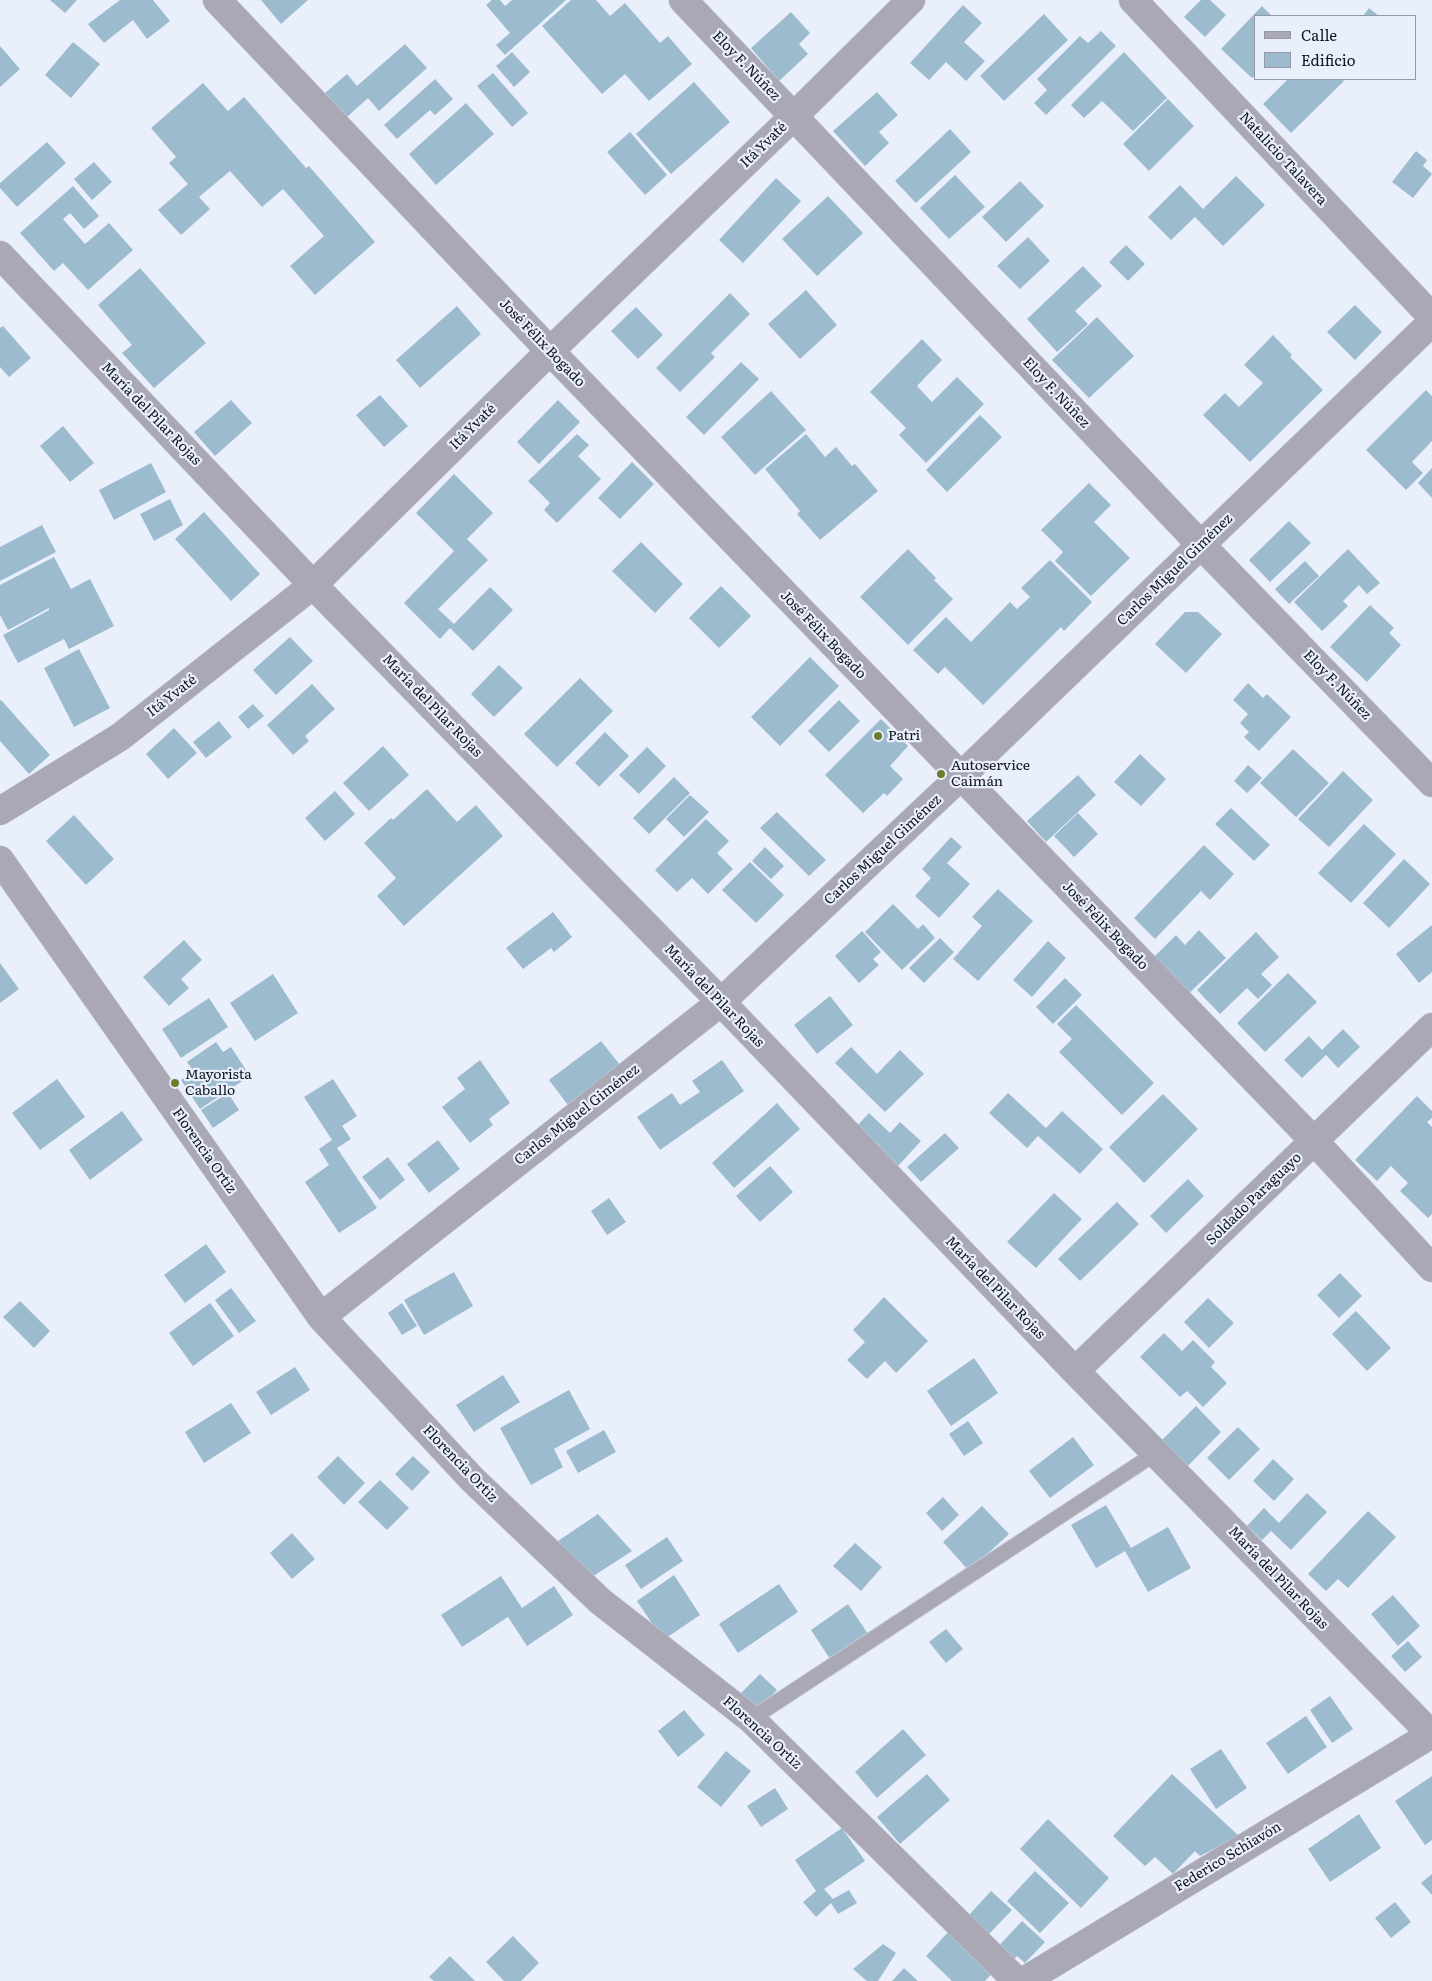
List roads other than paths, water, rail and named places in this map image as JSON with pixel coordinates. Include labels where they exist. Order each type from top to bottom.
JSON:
[{"type":"street","name":"José Félix Bogado","points":[[216,0],[550,351],[1314,1141],[1432,1268]]},
{"type":"street","name":"Eloy F. Núñez","points":[[683,0],[1201,545],[1432,783]]},
{"type":"street","name":"Itá Yvaté","points":[[0,810],[120,737],[313,585],[550,351],[794,116],[911,0]]},
{"type":"street","name":"Natalicio Talavera","points":[[1133,0],[1432,317]]},
{"type":"street","name":"María del Pilar Rojas","points":[[0,255],[313,585],[721,1002],[1075,1371],[1432,1734]]},
{"type":"street","name":"Carlos Miguel Giménez","points":[[321,1317],[721,1002],[960,777],[1432,322]]},
{"type":"street","name":"Florencia Ortiz","points":[[0,860],[321,1317],[473,1480],[593,1594],[751,1719],[1017,1981]]},
{"type":"street","name":"Soldado Paraguayo","points":[[1075,1371],[1432,1027]]},
{"type":"street","name":"Federico Schiavón","points":[[1024,1981],[1432,1734]]},
{"type":"lane","points":[[751,1719],[1156,1454]]},
{"type":"place","name":"Patri","points":[[878,736]]},
{"type":"place","name":"Autoservice Caimán","points":[[941,774]]},
{"type":"place","name":"Mayorista Caballo","points":[[175,1083]]}]
